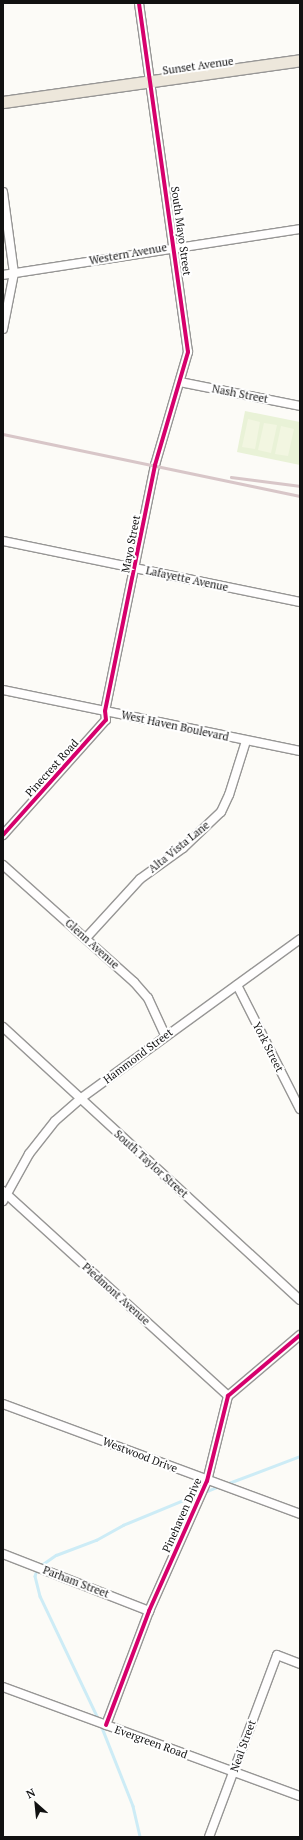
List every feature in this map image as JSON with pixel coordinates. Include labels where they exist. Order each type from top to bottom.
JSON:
[{"type":"main road","name":"Sunset Avenue","points":[[3,102],[150,83],[300,60]]},
{"type":"street","points":[[139,3],[150,83]]},
{"type":"street","name":"South Mayo Street","points":[[150,83],[188,352],[180,382]]},
{"type":"street","points":[[3,192],[14,274],[3,329]]},
{"type":"street","name":"Western Avenue","points":[[3,275],[174,246],[300,229]]},
{"type":"street","name":"Nash Street","points":[[180,382],[300,406]]},
{"type":"street","name":"Mayo Street","points":[[105,711],[155,465],[180,382]]},
{"type":"street","name":"Lafayette Avenue","points":[[3,541],[300,602]]},
{"type":"street","name":"West Haven Boulevard","points":[[3,690],[300,751]]},
{"type":"street","name":"Pinecrest Road","points":[[3,835],[106,720],[105,711]]},
{"type":"street","name":"Alta Vista Lane","points":[[86,938],[140,879],[183,848],[220,812],[229,795],[246,741]]},
{"type":"street","name":"Glenn Avenue","points":[[3,865],[86,938],[148,998],[165,1035]]},
{"type":"street","name":"Hammond Street","points":[[4,1195],[40,1139],[80,1099],[165,1035],[300,939]]},
{"type":"street","name":"York Street","points":[[237,985],[300,1109]]},
{"type":"street","name":"South Taylor Street","points":[[3,1027],[300,1300]]},
{"type":"street","name":"Piedmont Avenue","points":[[4,1195],[228,1396]]},
{"type":"street","points":[[228,1396],[300,1335]]},
{"type":"street","name":"Pinehaven Drive","points":[[106,1725],[149,1611],[207,1481],[228,1396]]},
{"type":"street","name":"Westwood Drive","points":[[3,1404],[207,1481],[300,1514]]},
{"type":"street","name":"Parham Street","points":[[3,1554],[149,1611]]},
{"type":"street","name":"Neal Street","points":[[209,1837],[277,1655],[300,1664]]},
{"type":"street","name":"Evergreen Road","points":[[3,1687],[300,1796]]},
{"type":"green space","points":[[245,411],[300,422],[300,465],[237,452]]},
{"type":"green space","points":[[248,419],[260,422],[255,449],[242,447]]},
{"type":"green space","points":[[264,423],[277,425],[271,453],[258,450]]},
{"type":"green space","points":[[281,426],[294,429],[288,456],[275,454]]},
{"type":"waterway","points":[[226,1484],[300,1456]]},
{"type":"waterway","points":[[205,1492],[219,1486]]},
{"type":"waterway","points":[[40,1566],[56,1555],[96,1540],[123,1525],[198,1494]]},
{"type":"waterway","points":[[37,1570],[35,1576],[40,1596],[99,1720]]},
{"type":"waterway","points":[[101,1725],[133,1806],[140,1837]]},
{"type":"railway","points":[[3,434],[300,496]]},
{"type":"railway","points":[[231,477],[300,486]]},
{"type":"cycle path","points":[[3,835],[106,720],[105,711],[155,465],[188,352],[139,3]]},
{"type":"cycle path","points":[[106,1725],[149,1611],[207,1481],[228,1396],[300,1335]]}]
